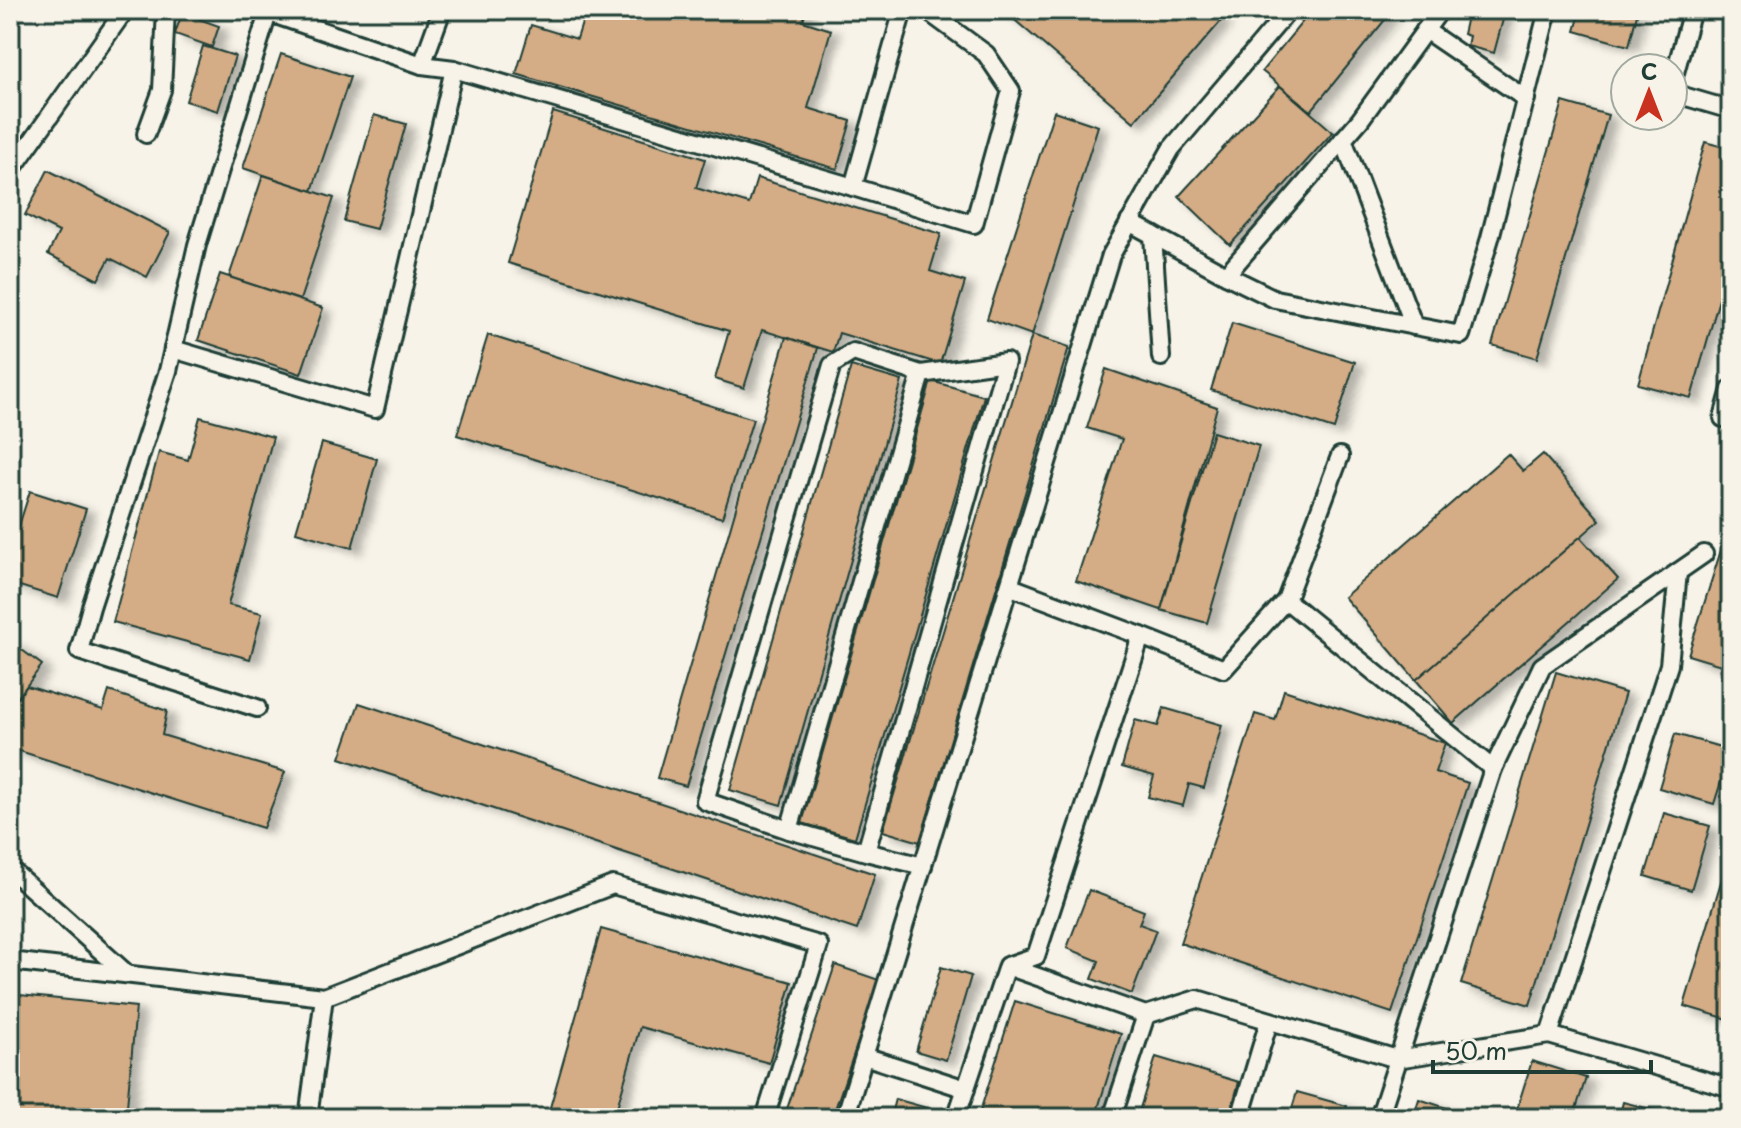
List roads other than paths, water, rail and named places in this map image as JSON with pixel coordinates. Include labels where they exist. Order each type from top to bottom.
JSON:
[{"type":"lane","points":[[10,172],[125,10]]},
{"type":"lane","points":[[146,134],[162,90],[166,10]]},
{"type":"lane","points":[[422,65],[442,10]]},
{"type":"lane","points":[[853,187],[903,10]]},
{"type":"lane","points":[[257,708],[79,651],[173,349],[197,245],[264,11],[422,65],[454,69],[974,224],[1011,91],[986,54],[926,10]]},
{"type":"lane","points":[[845,1118],[1111,255],[1171,149],[1289,10]]},
{"type":"lane","points":[[1226,275],[1343,139],[1440,10]]},
{"type":"lane","points":[[1129,222],[1275,299],[1461,335],[1490,238],[1548,10]]},
{"type":"lane","points":[[1681,52],[1692,10]]},
{"type":"lane","points":[[1425,30],[1526,99]]},
{"type":"lane","points":[[173,349],[375,409],[454,69]]},
{"type":"lane","points":[[1689,98],[1731,110]]},
{"type":"lane","points":[[1343,139],[1414,326]]},
{"type":"lane","points":[[1153,235],[1161,357]]},
{"type":"lane","points":[[866,852],[1006,362],[921,374],[853,352],[832,365],[705,801],[789,830],[866,852],[923,866]]},
{"type":"lane","points":[[789,830],[921,374]]},
{"type":"lane","points":[[1723,418],[1731,389]]},
{"type":"lane","points":[[1011,587],[1224,669],[1286,600],[1340,456]]},
{"type":"lane","points":[[1379,1118],[1493,769],[1542,666],[1704,554]]},
{"type":"lane","points":[[1549,1035],[1669,665],[1678,572]]},
{"type":"lane","points":[[1286,600],[1493,769]]},
{"type":"lane","points":[[1007,966],[1036,956],[1141,636]]},
{"type":"lane","points":[[10,869],[127,974]]},
{"type":"lane","points":[[10,961],[324,997],[613,885],[819,945],[765,1118]]},
{"type":"lane","points":[[1007,966],[1146,1015],[1197,999],[1397,1059],[1549,1035],[1731,1088]]},
{"type":"lane","points":[[956,1118],[1007,966]]},
{"type":"lane","points":[[308,1118],[324,997]]},
{"type":"lane","points":[[1112,1118],[1146,1015]]},
{"type":"lane","points":[[1240,1118],[1269,1021]]},
{"type":"lane","points":[[864,1056],[966,1089]]}]
